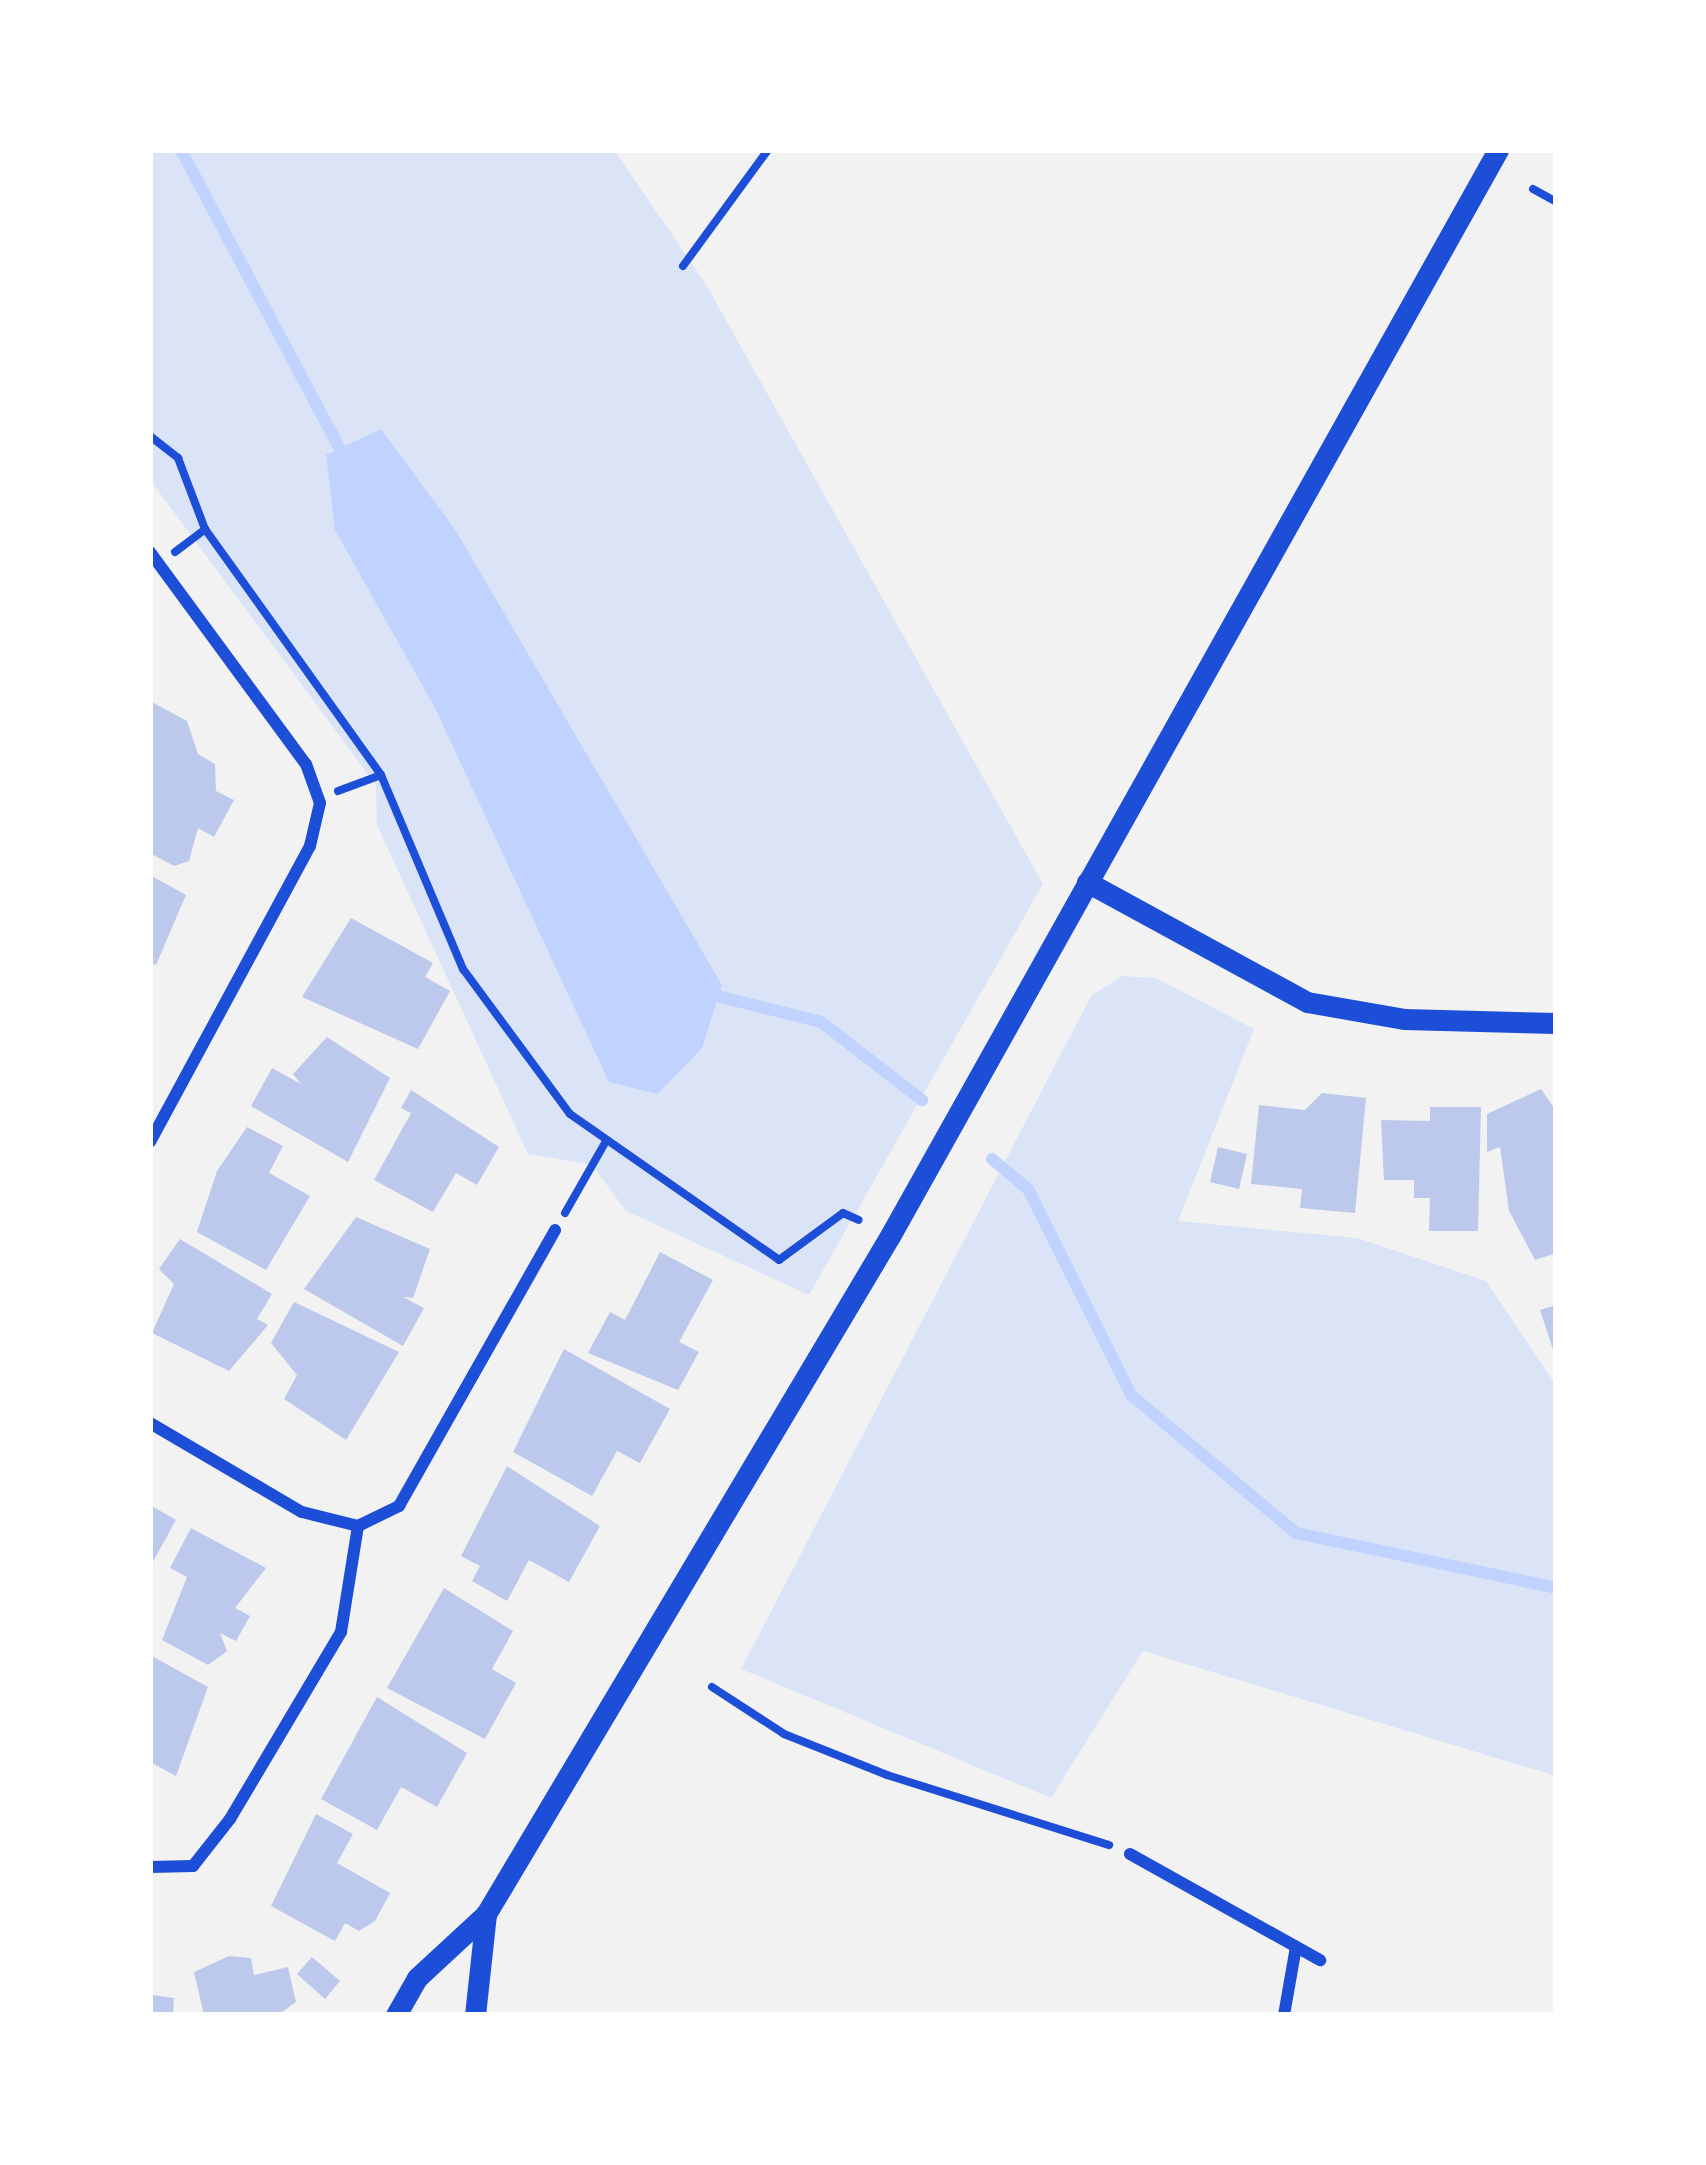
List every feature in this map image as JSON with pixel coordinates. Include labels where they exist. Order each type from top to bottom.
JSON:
[{"type":"street","points":[[396,2015],[416,1978],[487,1914],[1087,882],[1498,150]]},
{"type":"street","points":[[150,552],[306,764],[318,799],[310,846],[150,1142]]},
{"type":"street","points":[[1087,882],[1306,1002],[1404,1019],[1556,1023]]},
{"type":"street","points":[[150,1423],[302,1512],[358,1526],[399,1506],[555,1230]]},
{"type":"street","points":[[150,1867],[193,1866],[230,1819],[340,1632],[358,1526]]},
{"type":"street","points":[[1130,1854],[1320,1960]]},
{"type":"street","points":[[475,2015],[487,1914]]},
{"type":"street","points":[[1284,2015],[1296,1947]]},
{"type":"path","points":[[682,266],[768,150]]},
{"type":"path","points":[[1533,189],[1556,202]]},
{"type":"path","points":[[150,436],[184,468],[205,529],[382,775],[463,969],[529,1066],[605,1142],[779,1260],[844,1213],[860,1220]]},
{"type":"path","points":[[160,565],[205,529]]},
{"type":"path","points":[[318,799],[382,775]]},
{"type":"path","points":[[555,1230],[605,1142]]},
{"type":"path","points":[[712,1687],[784,1734],[887,1775],[1011,1805],[1130,1854]]},
{"type":"shaded area","points":[[150,150],[614,150],[704,281],[1043,884],[809,1295],[626,1211],[592,1165],[528,1154],[377,825],[376,785],[150,480]]},
{"type":"shaded area","points":[[1122,976],[1156,978],[1254,1029],[1178,1221],[1357,1238],[1486,1281],[1556,1385],[1556,1776],[1143,1651],[1051,1798],[741,1669],[1091,996]]},
{"type":"water","points":[[381,429],[456,531],[722,985],[702,1048],[658,1094],[609,1082],[435,708],[335,530],[326,455]]},
{"type":"building","points":[[150,701],[187,721],[198,754],[215,764],[216,791],[234,800],[214,837],[198,828],[189,861],[174,866],[150,853]]},
{"type":"building","points":[[150,875],[186,895],[156,965],[150,962]]},
{"type":"building","points":[[351,918],[433,963],[425,977],[450,991],[418,1049],[302,997]]},
{"type":"building","points":[[327,1037],[390,1078],[348,1162],[251,1106],[272,1068],[301,1084],[293,1074]]},
{"type":"building","points":[[1541,1089],[1556,1111],[1556,1253],[1535,1260],[1509,1211],[1500,1147],[1487,1152],[1487,1114]]},
{"type":"building","points":[[411,1090],[499,1147],[477,1185],[456,1173],[433,1212],[374,1180],[411,1113],[401,1108]]},
{"type":"building","points":[[1322,1093],[1366,1098],[1355,1213],[1300,1208],[1302,1189],[1251,1184],[1259,1105],[1305,1110]]},
{"type":"building","points":[[1430,1107],[1481,1107],[1478,1231],[1429,1231],[1430,1198],[1414,1198],[1414,1180],[1384,1180],[1381,1120],[1430,1121]]},
{"type":"building","points":[[247,1127],[283,1146],[269,1173],[310,1196],[266,1270],[197,1232],[217,1171]]},
{"type":"building","points":[[1218,1147],[1247,1154],[1239,1189],[1210,1182]]},
{"type":"building","points":[[356,1217],[430,1249],[413,1298],[403,1297],[424,1308],[403,1346],[304,1289]]},
{"type":"building","points":[[180,1239],[272,1294],[257,1319],[268,1325],[229,1371],[152,1333],[174,1284],[159,1269]]},
{"type":"building","points":[[660,1252],[713,1280],[679,1342],[699,1352],[678,1390],[588,1353],[610,1312],[625,1320]]},
{"type":"building","points":[[294,1302],[399,1352],[346,1440],[284,1399],[297,1375],[271,1343]]},
{"type":"building","points":[[1556,1305],[1556,1355],[1555,1356],[1540,1310]]},
{"type":"building","points":[[564,1349],[670,1409],[640,1463],[617,1451],[592,1496],[513,1452]]},
{"type":"building","points":[[507,1466],[600,1526],[569,1582],[529,1560],[507,1601],[472,1581],[480,1566],[461,1556]]},
{"type":"building","points":[[150,1505],[176,1520],[150,1567]]},
{"type":"building","points":[[191,1528],[266,1568],[235,1608],[250,1616],[236,1641],[220,1633],[227,1651],[208,1665],[162,1640],[187,1577],[170,1568]]},
{"type":"building","points":[[444,1588],[513,1631],[492,1669],[516,1683],[485,1739],[387,1688]]},
{"type":"building","points":[[150,1655],[208,1687],[176,1776],[150,1762]]},
{"type":"building","points":[[377,1697],[467,1753],[437,1807],[401,1787],[377,1830],[321,1799]]},
{"type":"building","points":[[316,1814],[353,1834],[337,1863],[390,1893],[375,1921],[359,1931],[345,1923],[335,1941],[271,1906]]},
{"type":"building","points":[[229,1956],[251,1958],[254,1975],[288,1967],[296,2002],[278,2015],[204,2015],[194,1972]]},
{"type":"building","points":[[312,1957],[340,1981],[325,1999],[297,1974]]},
{"type":"building","points":[[150,1978],[152,1995],[174,1998],[173,2015],[150,2015]]},
{"type":"waterway","points":[[181,150],[347,462]]},
{"type":"waterway","points":[[705,993],[821,1022],[922,1100]]},
{"type":"waterway","points":[[992,1159],[1028,1189],[1131,1395],[1296,1533],[1556,1588]]}]
